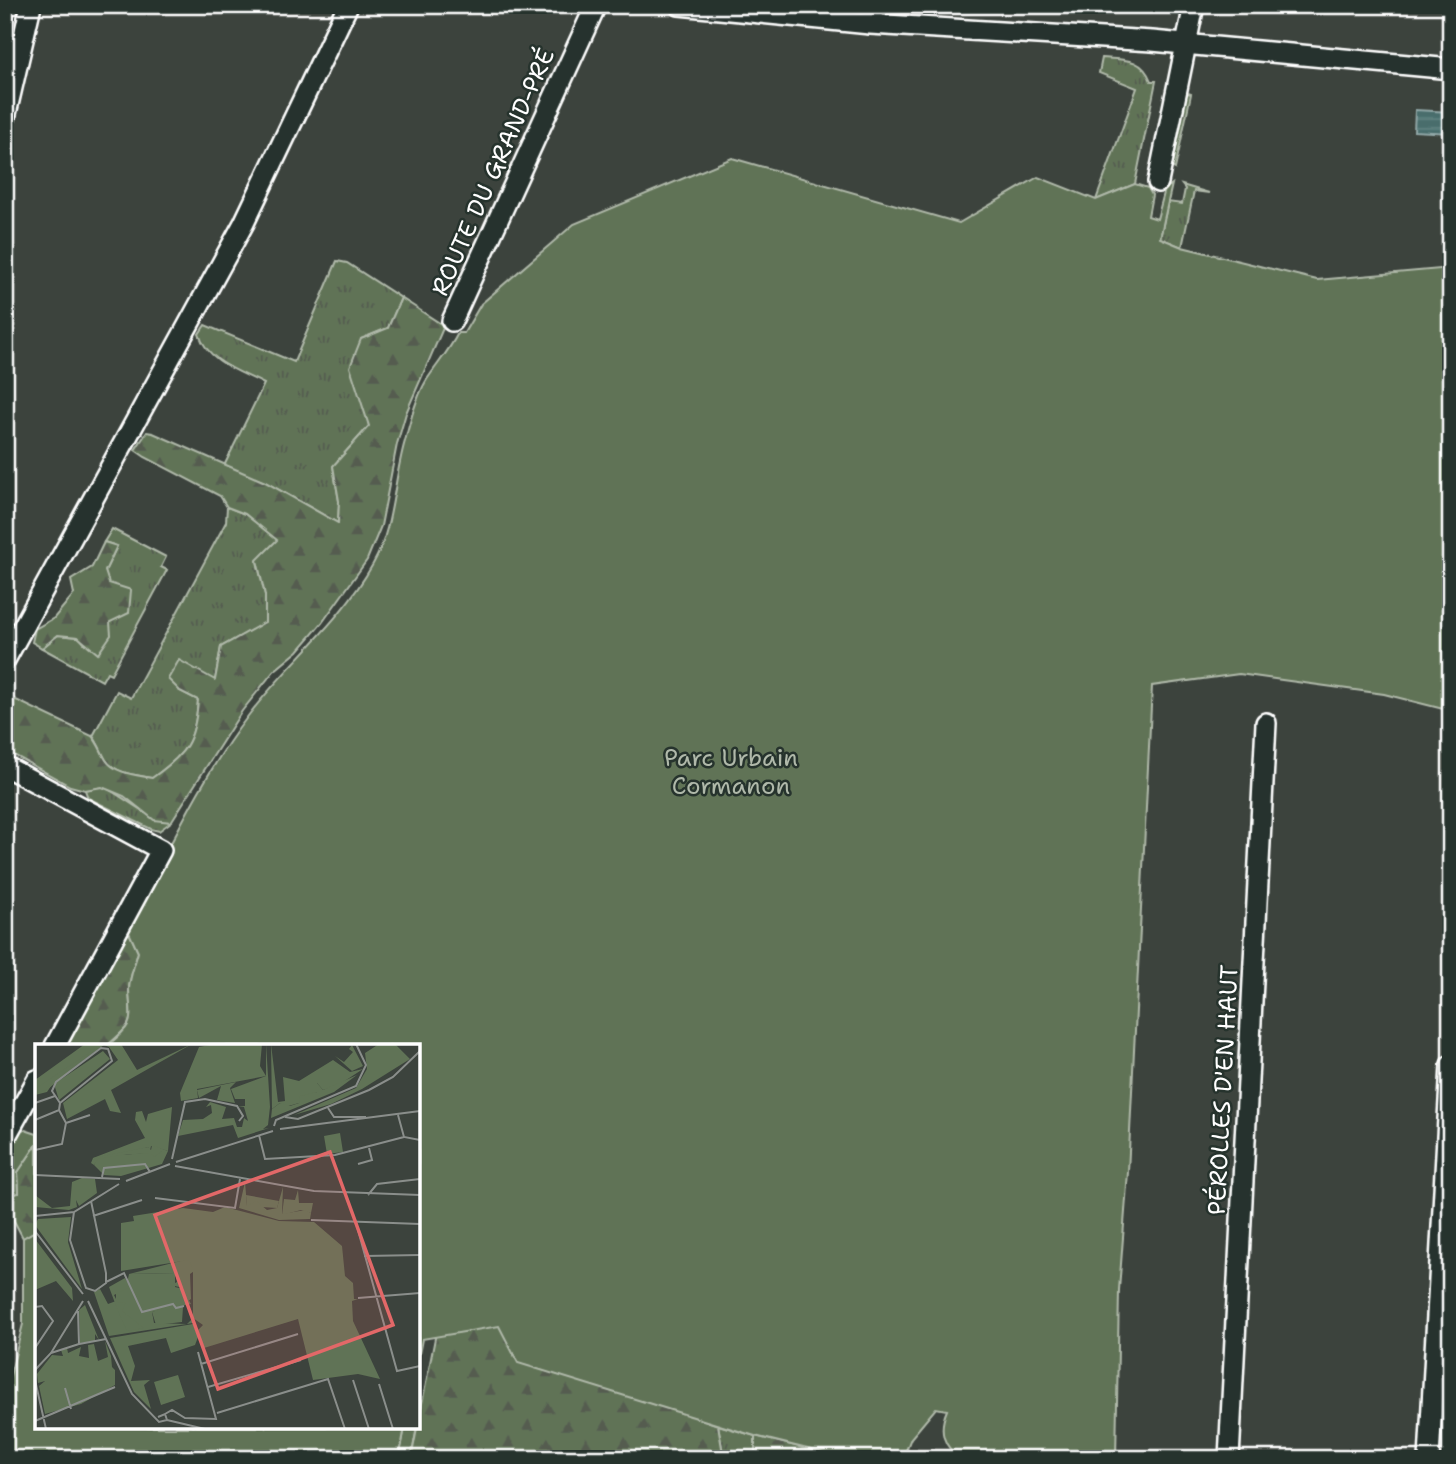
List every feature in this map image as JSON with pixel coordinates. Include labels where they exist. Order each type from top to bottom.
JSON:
[{"type":"street","points":[[5,118],[31,5]]},
{"type":"street","points":[[5,660],[244,223],[348,5]]},
{"type":"street","name":"ROUTE DU GRAND-PRÉ","points":[[452,321],[596,5]]},
{"type":"street","points":[[679,5],[873,15],[1451,69]]},
{"type":"street","points":[[1158,182],[1194,5]]},
{"type":"street","name":"PÉROLLES D'EN HAUT","points":[[1229,1459],[1266,723]]},
{"type":"street","points":[[5,766],[161,850],[56,1044]]},
{"type":"street","points":[[1430,1459],[1451,1065]]},
{"type":"street","points":[[5,1138],[35,1084]]},
{"type":"green space","points":[[1102,58],[1131,61],[1143,68],[1151,81],[1156,81],[1135,184],[1096,200],[1137,88],[1099,73]]},
{"type":"green space","points":[[1184,92],[1191,94],[1175,169],[1170,166]]},
{"type":"green space","name":"Parc Urbain Cormanon","points":[[732,158],[959,223],[1038,177],[1096,200],[1135,184],[1148,188],[1152,195],[1148,216],[1157,219],[1165,189],[1172,184],[1160,238],[1182,247],[1317,280],[1451,268],[1451,711],[1384,694],[1239,674],[1152,686],[1128,1172],[1119,1290],[1116,1459],[961,1459],[950,1449],[944,1438],[943,1425],[947,1410],[936,1408],[911,1438],[903,1458],[862,1456],[861,1459],[848,1459],[755,1436],[518,1363],[499,1326],[422,1339],[420,1349],[420,1044],[109,1044],[127,1027],[130,1017],[129,985],[138,952],[127,928],[183,819],[230,741],[264,697],[345,605],[373,564],[385,535],[409,426],[426,381],[458,333],[464,333],[481,304],[574,224]]},
{"type":"green space","points":[[1182,185],[1209,193],[1194,191],[1182,247],[1160,238],[1168,202],[1182,204],[1185,189]]},
{"type":"green space","points":[[337,261],[347,263],[401,298],[388,328],[361,339],[364,403],[369,426],[333,466],[339,501],[338,523],[265,482],[224,466],[264,384],[217,359],[203,344],[199,334],[205,325],[294,362]]},
{"type":"green space","points":[[401,298],[444,326],[406,413],[381,526],[367,560],[322,623],[298,651],[274,671],[242,711],[171,822],[154,820],[124,796],[102,787],[85,790],[70,786],[5,750],[5,699],[12,698],[92,736],[110,765],[121,771],[152,778],[181,754],[191,737],[198,700],[180,691],[168,679],[179,660],[215,680],[221,647],[265,622],[265,595],[257,560],[277,540],[245,514],[227,507],[220,496],[135,450],[147,432],[153,433],[265,482],[338,523],[339,501],[333,466],[369,426],[350,367],[361,339],[388,328]]},
{"type":"green space","points":[[227,507],[245,514],[278,540],[257,561],[265,595],[266,622],[221,647],[215,680],[180,691],[198,700],[191,737],[181,754],[152,778],[121,771],[106,760],[93,736],[117,691],[131,698],[226,522]]},
{"type":"green space","points":[[112,529],[166,557],[161,567],[167,570],[111,674],[107,672],[102,681],[42,648],[58,635],[79,637],[85,644],[109,622],[105,571],[117,546],[104,542]]},
{"type":"green space","points":[[104,542],[117,546],[105,571],[109,583],[131,590],[129,613],[110,622],[111,635],[98,654],[78,637],[58,635],[42,648],[32,642],[35,629],[54,618],[74,594],[71,580],[92,567]]},
{"type":"green space","points":[[102,786],[144,812],[171,822],[159,831],[151,829],[88,798],[85,790]]},
{"type":"green space","points":[[127,928],[138,952],[129,985],[130,1017],[127,1027],[109,1044],[67,1044]]},
{"type":"green space","points":[[443,1047],[657,1403],[718,1425],[724,1459],[621,1459],[619,1455],[615,1459],[411,1459],[417,1429],[420,1429],[420,1414],[436,1333]]},
{"type":"green space","points":[[22,1129],[35,1133],[35,1147],[18,1172],[19,1193],[5,1195],[5,1155]]},
{"type":"green space","points":[[35,1147],[35,1231],[23,1238],[12,1217],[9,1195],[19,1193],[18,1172]]},
{"type":"green space","points":[[35,1231],[35,1429],[405,1429],[399,1459],[5,1459],[5,1396],[23,1324],[23,1238]]},
{"type":"green space","points":[[718,1425],[755,1436],[755,1459],[724,1459]]},
{"type":"green space","points":[[405,1429],[417,1429],[411,1459],[399,1459]]},
{"type":"green space","points":[[755,1436],[848,1459],[755,1459]]},
{"type":"water","points":[[1415,110],[1451,112],[1451,133],[1414,131]]}]
